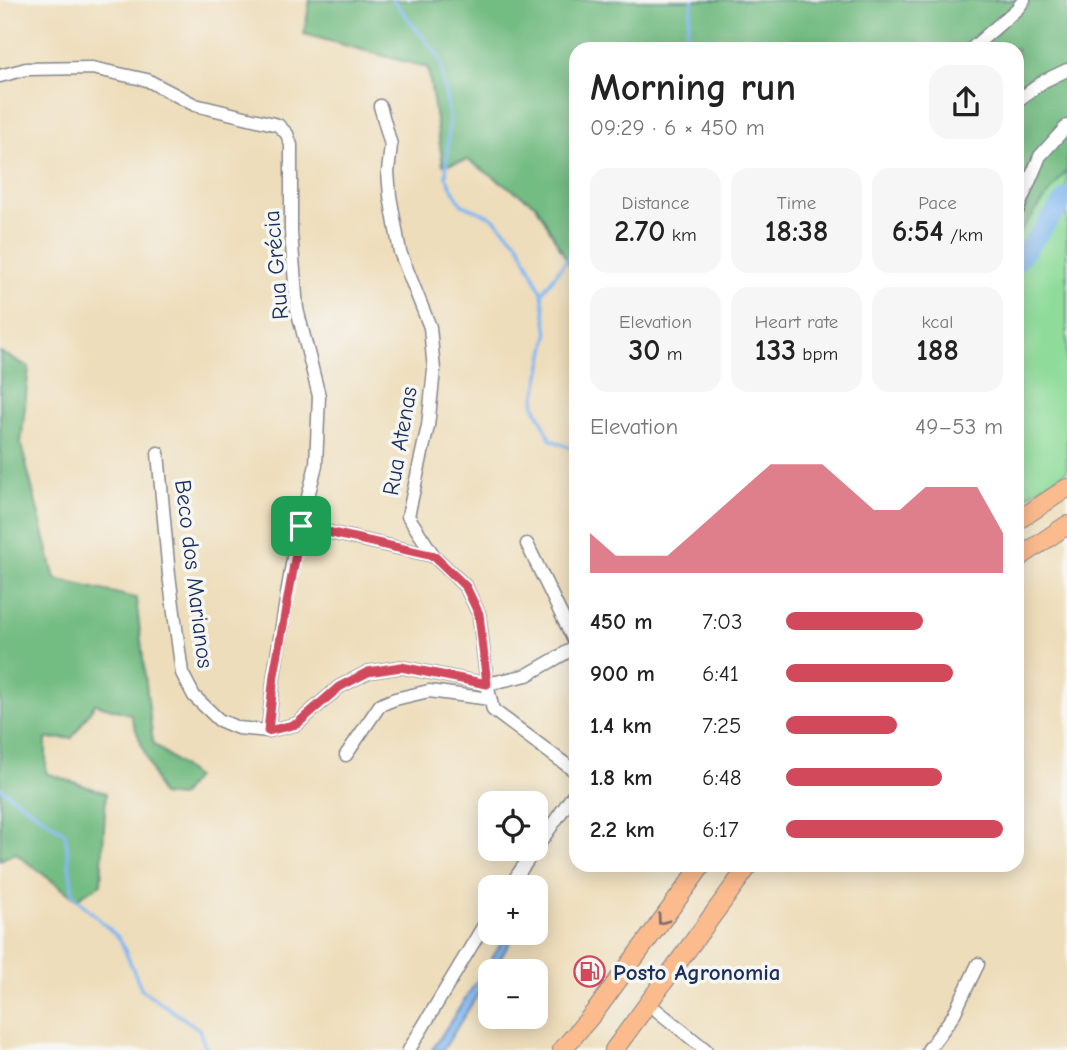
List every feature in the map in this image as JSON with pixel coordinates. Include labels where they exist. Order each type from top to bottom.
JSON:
[{"type":"main road","points":[[1024,516],[1067,488]]},
{"type":"main road","points":[[1024,554],[1067,526]]},
{"type":"main road","points":[[562,1050],[597,1009],[697,872]]},
{"type":"main road","points":[[614,1050],[744,872]]},
{"type":"street","points":[[979,42],[1024,0]]},
{"type":"street","name":"Rua Grécia","points":[[0,76],[26,69],[92,68],[147,79],[195,105],[278,125],[287,134],[291,145],[291,232],[297,309],[319,396],[316,465],[301,526],[274,675],[268,731]]},
{"type":"street","points":[[1024,96],[1044,80],[1067,70]]},
{"type":"street","name":"Rua Atenas","points":[[380,106],[391,145],[388,172],[400,252],[430,327],[434,370],[428,426],[408,516],[434,556],[466,587],[479,614],[490,699]]},
{"type":"street","points":[[1024,194],[1040,156],[1067,126]]},
{"type":"street","name":"Beco dos Marianos","points":[[158,453],[169,575],[182,673],[194,696],[219,720],[238,728],[268,731],[297,724],[339,687],[368,672],[401,667],[487,684],[527,675],[569,650]]},
{"type":"street","points":[[301,526],[434,556]]},
{"type":"street","points":[[527,544],[569,631]]},
{"type":"street","points":[[346,755],[380,705],[429,691],[490,699],[493,710],[569,767]]},
{"type":"street","points":[[517,875],[569,801]]},
{"type":"street","points":[[409,1050],[478,935]]},
{"type":"street","points":[[928,1050],[953,1016],[978,964]]},
{"type":"street","points":[[649,1004],[706,1050]]},
{"type":"green space","points":[[310,0],[1067,0],[1067,170],[1024,226],[1024,42],[569,42],[569,264],[536,205],[468,160],[443,165],[428,68],[304,34]]},
{"type":"green space","points":[[1067,0],[1067,471],[1024,498],[1024,42],[588,42]]},
{"type":"green space","points":[[569,44],[569,264],[536,205],[468,160],[451,54]]},
{"type":"green space","points":[[0,352],[29,367],[21,444],[55,579],[136,598],[153,743],[195,777],[180,797],[161,795],[130,714],[95,704],[72,738],[46,739],[46,773],[106,793],[101,884],[76,899],[15,853],[0,860]]},
{"type":"water","points":[[500,945],[509,945],[500,959],[491,959]]},
{"type":"water","points":[[478,979],[478,994],[443,1050],[432,1050]]},
{"type":"waterway","points":[[393,0],[440,58],[449,118],[446,177],[461,204],[492,217],[519,244],[542,293],[548,335],[534,404],[551,440],[569,447]]},
{"type":"waterway","points":[[684,42],[693,0]]},
{"type":"waterway","points":[[1024,253],[1067,197]]},
{"type":"waterway","points":[[542,293],[569,256]]},
{"type":"waterway","points":[[0,788],[65,833],[73,895],[120,939],[142,990],[199,1029],[205,1047],[209,1050]]},
{"type":"place","name":"Posto Agronomia","points":[[590,972]]},
{"type":"route","points":[[301,526],[434,556],[466,587],[479,614],[487,684],[401,667],[368,672],[339,687],[297,724],[268,731],[274,675],[294,552],[301,526]]}]
